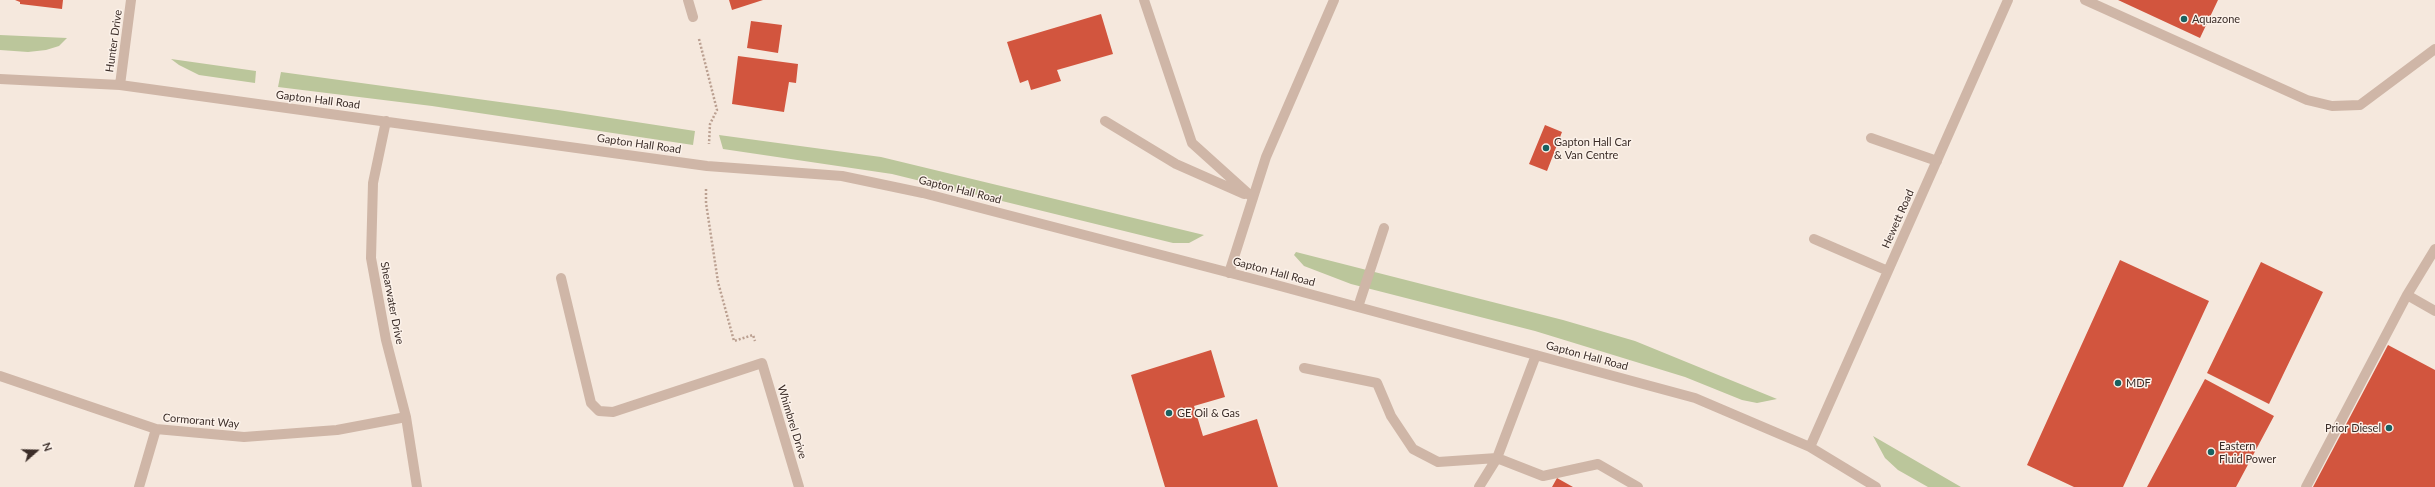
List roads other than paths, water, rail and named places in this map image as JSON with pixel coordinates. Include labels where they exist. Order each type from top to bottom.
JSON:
[{"type":"street","name":"Hunter Drive","points":[[120,86],[131,0]]},
{"type":"street","points":[[688,0],[693,17]]},
{"type":"street","points":[[1144,0],[1192,143],[1253,198]]},
{"type":"street","points":[[1229,273],[1266,157],[1334,0]]},
{"type":"street","name":"Hewett Road","points":[[1810,447],[2008,0]]},
{"type":"street","points":[[2085,0],[2307,100],[2332,106],[2360,105],[2435,49]]},
{"type":"street","name":"Gapton Hall Road","points":[[0,80],[120,86],[386,121],[707,166],[842,176],[894,187],[1358,307],[1694,398],[1810,447],[1876,487]]},
{"type":"street","name":"Shearwater Drive","points":[[386,121],[372,183],[371,258],[386,340],[406,417],[417,487]]},
{"type":"street","points":[[1105,121],[1176,164],[1253,198]]},
{"type":"street","points":[[1871,138],[1937,161]]},
{"type":"street","points":[[1358,307],[1384,228]]},
{"type":"street","points":[[1814,239],[1888,271]]},
{"type":"street","points":[[2306,487],[2407,295],[2435,249]]},
{"type":"street","name":"Whimbrel Drive","points":[[561,278],[591,403],[599,411],[612,412],[762,363],[799,487]]},
{"type":"street","points":[[2407,295],[2435,311]]},
{"type":"street","points":[[1478,487],[1497,458],[1536,355]]},
{"type":"street","points":[[1304,368],[1377,383],[1391,416],[1413,449],[1438,462],[1497,458],[1543,476],[1598,464],[1638,487]]},
{"type":"street","name":"Cormorant Way","points":[[0,376],[156,429],[244,437],[337,430],[406,417]]},
{"type":"street","points":[[139,487],[156,429]]},
{"type":"place","name":"Aquazone","points":[[2184,19]]},
{"type":"place","name":"Gapton Hall Car & Van Centre","points":[[1546,148]]},
{"type":"place","name":"MDF","points":[[2118,383]]},
{"type":"place","name":"GE Oil & Gas","points":[[1169,413]]},
{"type":"place","name":"Prior Diesel","points":[[2389,428]]},
{"type":"place","name":"Eastern Fluid Power","points":[[2211,452]]}]
